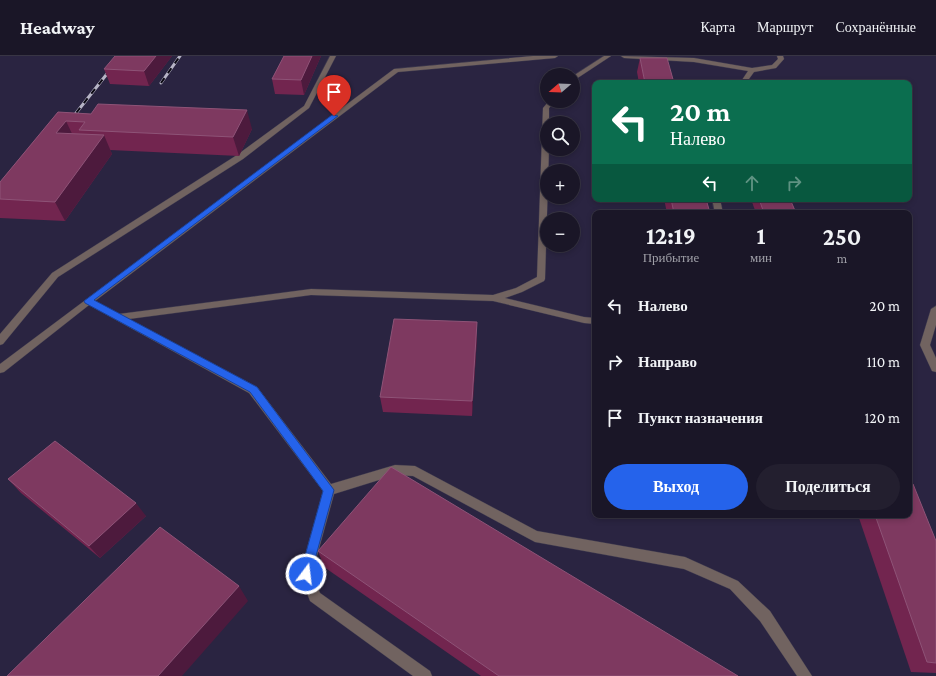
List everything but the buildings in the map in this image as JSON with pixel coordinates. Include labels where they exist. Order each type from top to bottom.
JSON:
[{"type":"lane","points":[[0,341],[55,275],[240,157],[307,107],[333,56]]},
{"type":"lane","points":[[0,369],[88,301],[396,70],[555,56]]},
{"type":"lane","points":[[580,74],[608,56]]},
{"type":"lane","points":[[624,56],[694,60],[752,70],[774,67],[781,59],[780,56]]},
{"type":"lane","points":[[745,80],[752,70]]},
{"type":"lane","points":[[494,298],[519,290],[541,279],[546,108]]},
{"type":"lane","points":[[118,317],[311,292],[494,298],[592,321]]},
{"type":"lane","points":[[88,301],[254,390],[329,490]]},
{"type":"lane","points":[[936,309],[925,345],[936,368]]},
{"type":"lane","points":[[329,490],[395,470],[415,471],[535,536],[685,563],[734,586],[765,616],[805,676]]},
{"type":"lane","points":[[329,490],[306,574],[315,597],[425,676]]},
{"type":"shaded area","points":[[0,56],[936,56],[936,676],[0,676]]},
{"type":"railway","points":[[69,122],[121,56]]},
{"type":"railway","points":[[161,83],[180,56]]},
{"type":"route","points":[[306,574],[329,490],[254,390],[88,301],[334,116]]}]
